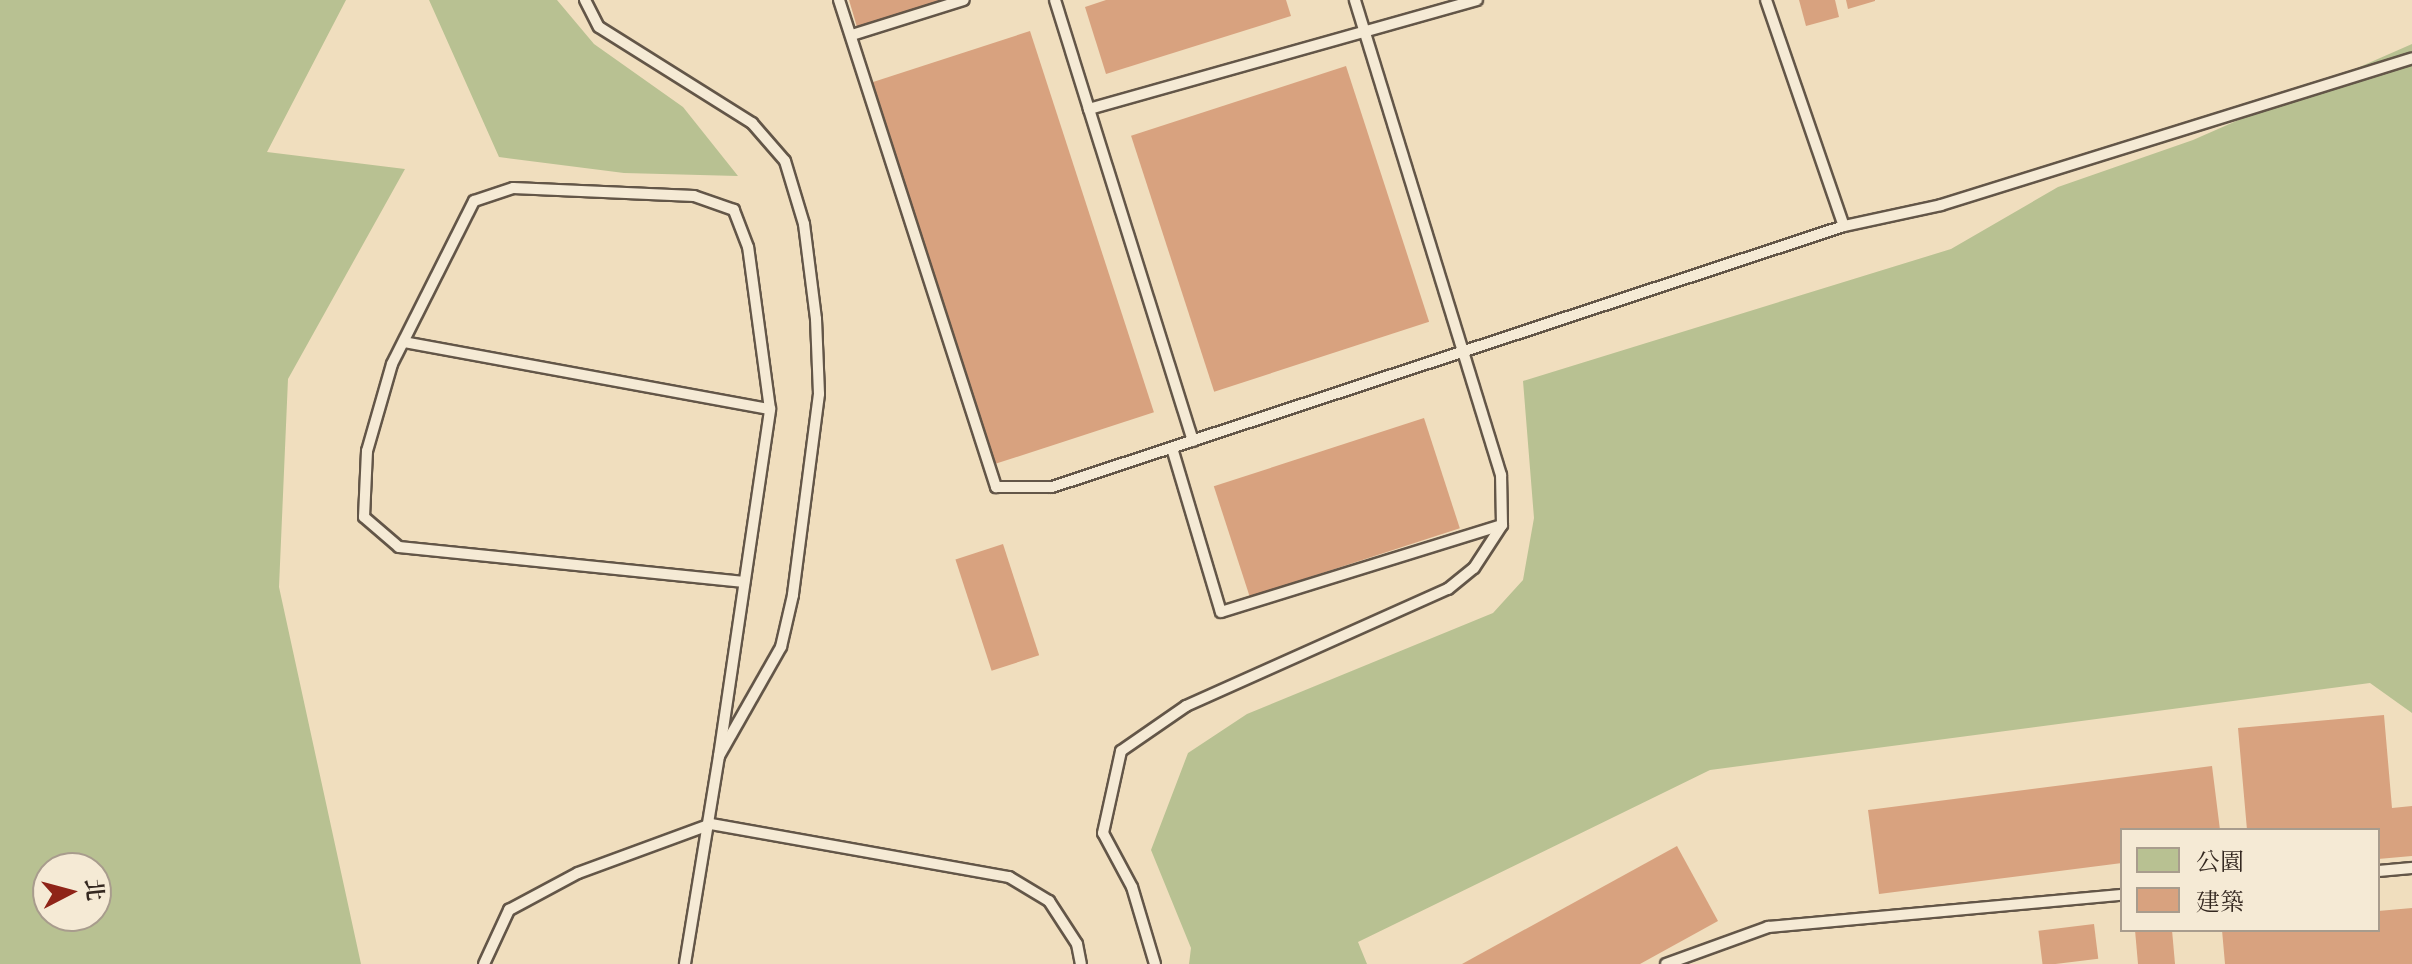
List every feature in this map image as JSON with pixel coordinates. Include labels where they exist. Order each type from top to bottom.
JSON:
[{"type":"lane","points":[[585,0],[599,27],[752,123],[785,161],[804,224],[819,394],[793,595],[769,673],[719,756]]},
{"type":"lane","points":[[839,0],[996,487],[1052,487],[1844,226],[1941,205],[2412,58]]},
{"type":"lane","points":[[852,35],[964,0]]},
{"type":"lane","points":[[1055,0],[1193,441]]},
{"type":"lane","points":[[1155,964],[1132,887],[1103,833],[1121,751],[1186,706],[1448,589],[1474,568],[1502,525],[1501,475],[1355,0]]},
{"type":"lane","points":[[1089,109],[1477,0]]},
{"type":"lane","points":[[1766,0],[1844,226]]},
{"type":"lane","points":[[685,964],[711,824],[770,409],[748,247],[734,210],[694,196],[513,188],[474,201],[404,342],[367,451],[364,517],[399,547],[744,582]]},
{"type":"lane","points":[[404,342],[770,409]]},
{"type":"lane","points":[[1172,448],[1221,612],[1502,525]]},
{"type":"lane","points":[[484,964],[509,910],[578,873],[711,824],[1009,877],[1049,901],[1077,944],[1081,964]]},
{"type":"lane","points":[[2380,871],[2412,868]]},
{"type":"lane","points":[[1666,964],[1768,927],[2120,895]]},
{"type":"green space","points":[[0,0],[346,0],[267,152],[405,169],[288,379],[279,587],[361,964],[0,964]]},
{"type":"green space","points":[[429,0],[557,0],[594,44],[683,107],[738,176],[624,173],[499,157]]},
{"type":"green space","points":[[2412,44],[2412,713],[2370,683],[1710,770],[1358,942],[1367,964],[1189,964],[1191,948],[1151,850],[1188,753],[1247,714],[1493,613],[1523,580],[1534,518],[1523,381],[1951,249],[2058,187],[2193,140]]},
{"type":"building","points":[[849,0],[940,0],[940,1],[857,27]]},
{"type":"building","points":[[1106,0],[1286,0],[1291,16],[1106,74],[1085,7]]},
{"type":"building","points":[[1799,0],[1835,0],[1839,17],[1806,26]]},
{"type":"building","points":[[1846,0],[1875,0],[1875,1],[1848,9]]},
{"type":"building","points":[[1030,31],[1154,412],[993,465],[869,83]]},
{"type":"building","points":[[1346,66],[1429,322],[1214,392],[1131,136]]},
{"type":"building","points":[[1424,418],[1460,528],[1250,597],[1214,486]]},
{"type":"building","points":[[1003,544],[1039,655],[992,671],[955,559]]},
{"type":"building","points":[[2384,715],[2392,808],[2412,806],[2412,856],[2380,859],[2380,828],[2247,828],[2238,728]]},
{"type":"building","points":[[2212,766],[2220,828],[2120,828],[2120,863],[1879,894],[1868,810]]},
{"type":"building","points":[[1677,846],[1718,921],[1640,964],[1462,964]]},
{"type":"building","points":[[2412,908],[2412,964],[2225,964],[2222,932],[2380,932],[2380,911]]},
{"type":"building","points":[[2094,924],[2098,959],[2042,964],[2038,931]]},
{"type":"building","points":[[2135,932],[2172,932],[2175,964],[2138,964]]}]
